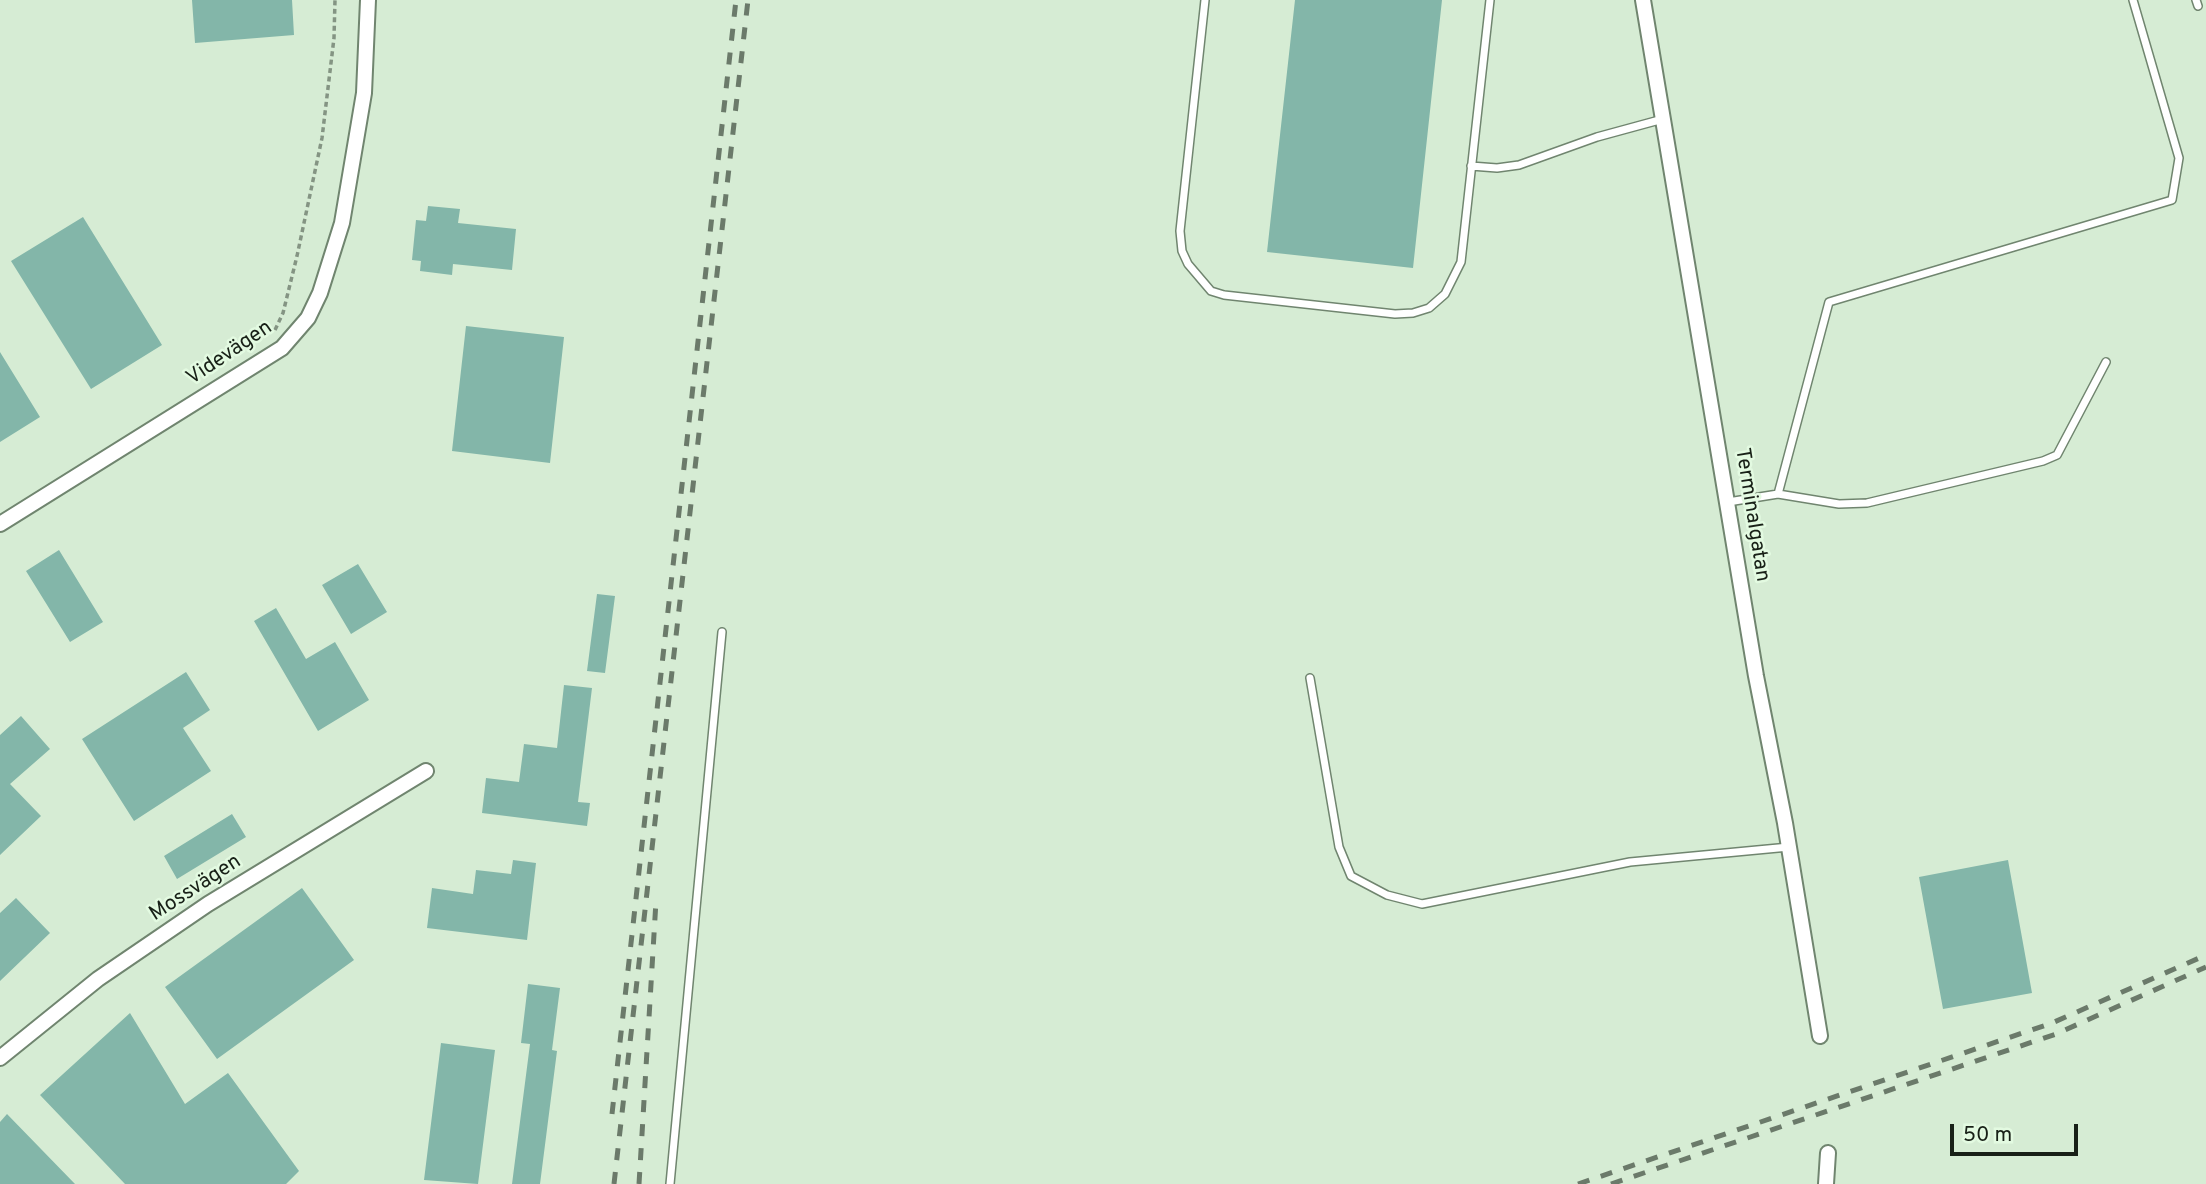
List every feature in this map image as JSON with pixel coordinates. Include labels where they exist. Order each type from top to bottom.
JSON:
[{"type":"street","name":"Videvägen","points":[[0,524],[282,348],[308,318],[320,293],[344,211],[364,93],[368,0]]},
{"type":"street","name":"Terminalgatan","points":[[1643,0],[1756,676],[1789,847],[1820,1036]]},
{"type":"street","name":"Mossvägen","points":[[0,1058],[98,979],[208,904],[426,771]]},
{"type":"street","points":[[1826,1184],[1828,1153]]},
{"type":"lane","points":[[1205,0],[1180,231],[1182,251],[1188,264],[1211,291],[1245,299],[1395,314],[1413,313],[1429,308],[1445,294],[1461,262],[1490,0]]},
{"type":"lane","points":[[1778,494],[1829,302],[2172,200],[2179,158],[2133,0]]},
{"type":"lane","points":[[1471,166],[1497,168],[1519,165],[1597,137],[1664,119]]},
{"type":"lane","points":[[1728,502],[1778,494],[1839,504],[1867,503],[2043,461],[2057,455],[2106,362]]},
{"type":"lane","points":[[670,1184],[722,632]]},
{"type":"lane","points":[[1310,678],[1339,847],[1351,876],[1387,895],[1422,904],[1630,862],[1789,847]]},
{"type":"path","points":[[269,338],[283,313],[315,177],[328,93],[335,0]]},
{"type":"building","points":[[192,0],[292,0],[294,35],[195,43]]},
{"type":"building","points":[[1295,0],[1442,0],[1413,268],[1267,252]]},
{"type":"building","points":[[428,206],[460,209],[458,223],[516,229],[512,270],[453,264],[452,275],[420,271],[421,261],[412,260],[416,220],[426,221]]},
{"type":"building","points":[[83,217],[162,345],[91,389],[11,261]]},
{"type":"building","points":[[466,326],[564,337],[550,463],[452,451]]},
{"type":"building","points":[[0,352],[40,417],[0,442]]},
{"type":"building","points":[[59,550],[103,622],[70,642],[26,571]]},
{"type":"building","points":[[358,564],[387,612],[351,634],[322,585]]},
{"type":"building","points":[[597,594],[615,596],[605,673],[587,671]]},
{"type":"building","points":[[276,608],[306,659],[335,642],[369,700],[318,731],[254,621]]},
{"type":"building","points":[[186,672],[210,710],[183,728],[211,771],[134,821],[82,739]]},
{"type":"building","points":[[564,685],[592,688],[578,802],[590,803],[587,826],[482,813],[486,778],[519,782],[524,744],[557,748]]},
{"type":"building","points":[[21,716],[50,749],[10,784],[41,816],[0,855],[0,735]]},
{"type":"building","points":[[232,814],[246,837],[177,879],[164,856]]},
{"type":"building","points":[[513,860],[536,863],[527,940],[427,928],[432,888],[473,894],[476,870],[511,874]]},
{"type":"building","points":[[2008,860],[2032,993],[1943,1009],[1919,877]]},
{"type":"building","points":[[302,888],[354,960],[217,1059],[165,987]]},
{"type":"building","points":[[16,898],[50,933],[0,981],[0,913]]},
{"type":"building","points":[[528,984],[560,988],[552,1050],[557,1051],[540,1184],[512,1184],[530,1044],[521,1043]]},
{"type":"building","points":[[130,1013],[185,1104],[228,1073],[299,1171],[286,1184],[125,1184],[40,1095]]},
{"type":"building","points":[[441,1043],[495,1050],[478,1184],[424,1180]]},
{"type":"building","points":[[7,1114],[75,1184],[0,1184],[0,1122]]},
{"type":"railway","points":[[612,1114],[736,0]]},
{"type":"railway","points":[[614,1184],[748,0]]},
{"type":"railway","points":[[639,1184],[656,901]]},
{"type":"railway","points":[[1578,1184],[2052,1023],[2206,955]]},
{"type":"railway","points":[[1611,1184],[2056,1034],[2206,967]]}]
